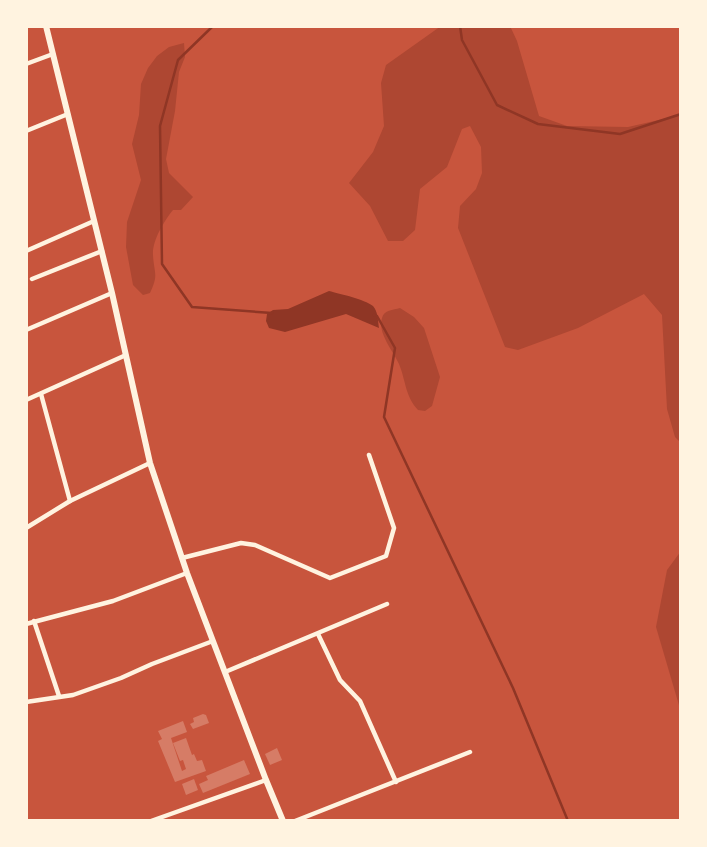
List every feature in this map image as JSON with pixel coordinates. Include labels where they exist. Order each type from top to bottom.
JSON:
[{"type":"main road","points":[[46,26],[112,293],[149,463],[187,573],[283,821]]},
{"type":"street","points":[[26,64],[53,54]]},
{"type":"street","points":[[26,131],[68,114]]},
{"type":"street","points":[[26,251],[95,221]]},
{"type":"street","points":[[32,279],[102,251]]},
{"type":"street","points":[[26,330],[112,293]]},
{"type":"street","points":[[26,400],[126,355]]},
{"type":"street","points":[[41,394],[71,501]]},
{"type":"street","points":[[182,558],[241,543],[255,545],[330,578],[386,556],[394,528],[369,455]]},
{"type":"street","points":[[26,528],[71,501],[149,463]]},
{"type":"street","points":[[26,624],[113,601],[187,573]]},
{"type":"street","points":[[225,673],[387,604]]},
{"type":"street","points":[[34,621],[59,697]]},
{"type":"street","points":[[318,634],[340,680],[360,701],[396,782]]},
{"type":"street","points":[[26,702],[73,695],[213,641]]},
{"type":"street","points":[[295,821],[470,752]]},
{"type":"street","points":[[151,821],[265,780]]},
{"type":"shaded area","points":[[441,26],[510,26],[539,116],[567,126],[628,127],[681,115],[681,443],[675,437],[667,409],[662,315],[644,294],[578,328],[518,350],[505,347],[458,228],[460,206],[476,189],[482,173],[481,147],[470,126],[462,129],[447,167],[420,189],[415,230],[403,241],[388,241],[370,206],[349,183],[373,152],[384,126],[381,83],[386,65]]},
{"type":"shaded area","points":[[184,43],[185,57],[179,72],[166,159],[169,173],[193,197],[181,210],[173,210],[159,231],[153,249],[154,282],[150,293],[143,295],[133,285],[126,247],[127,222],[141,180],[132,144],[139,115],[141,84],[157,56],[169,47]]},
{"type":"shaded area","points":[[329,291],[369,303],[377,314],[379,328],[346,314],[285,332],[269,328],[267,314],[273,310],[288,309]]},
{"type":"shaded area","points":[[400,308],[424,328],[440,377],[432,406],[425,411],[418,410],[411,399],[399,364],[382,330],[385,313]]},
{"type":"shaded area","points":[[681,551],[681,712],[656,627],[667,570]]},
{"type":"building","points":[[203,714],[209,723],[193,729],[190,724],[194,722],[193,718]]},
{"type":"building","points":[[183,721],[187,732],[171,738],[182,771],[186,769],[173,743],[186,738],[192,755],[194,754],[197,761],[202,760],[206,771],[175,782],[158,741],[162,739],[158,731]]},
{"type":"building","points":[[277,748],[282,760],[270,765],[265,754]]},
{"type":"building","points":[[244,760],[250,774],[203,793],[199,784],[208,780],[206,776]]},
{"type":"building","points":[[194,779],[198,790],[186,795],[182,784]]},
{"type":"waterway","points":[[213,26],[178,60],[160,126],[162,264],[192,307],[272,313]]},
{"type":"waterway","points":[[460,26],[462,40],[497,105],[538,124],[620,134],[681,114]]},
{"type":"waterway","points":[[374,315],[395,348],[384,417],[513,688],[568,821]]}]
